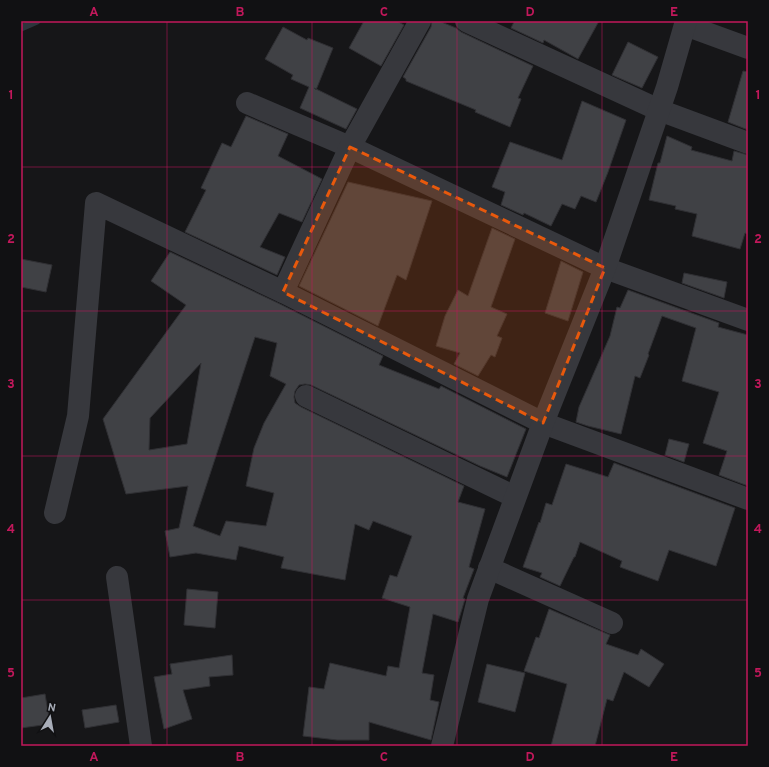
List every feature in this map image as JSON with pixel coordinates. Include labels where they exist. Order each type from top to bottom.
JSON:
[{"type":"street","points":[[283,292],[350,147],[420,21]]},
{"type":"street","points":[[466,21],[659,110],[748,142]]},
{"type":"street","points":[[442,746],[478,599],[543,423],[605,268],[667,87],[686,23],[748,48]]},
{"type":"street","points":[[247,103],[350,147],[605,268],[748,320]]},
{"type":"street","points":[[55,513],[78,416],[96,203],[283,292],[543,423],[748,499]]},
{"type":"street","points":[[306,396],[515,497]]},
{"type":"street","points":[[489,568],[612,623]]},
{"type":"street","points":[[117,577],[141,746]]},
{"type":"highlighted area","points":[[350,147],[605,268],[543,423],[283,292]]},
{"type":"building","points":[[364,21],[397,21],[404,25],[381,66],[349,48]]},
{"type":"building","points":[[432,21],[439,21],[456,28],[461,32],[533,66],[518,98],[521,99],[510,127],[475,112],[476,110],[406,81],[403,77],[431,27]]},
{"type":"building","points":[[513,21],[599,21],[578,59],[544,40],[543,43],[511,28],[514,22]]},
{"type":"building","points":[[283,27],[307,40],[308,38],[333,48],[316,89],[357,109],[346,129],[300,108],[309,87],[291,79],[293,75],[265,59]]},
{"type":"building","points":[[628,42],[658,57],[642,88],[612,75]]},
{"type":"building","points":[[743,71],[748,72],[748,130],[728,122]]},
{"type":"building","points":[[582,101],[626,120],[596,202],[581,196],[575,209],[562,204],[551,226],[524,213],[523,215],[501,205],[505,192],[492,187],[510,142],[562,160]]},
{"type":"building","points":[[246,116],[288,134],[278,156],[322,179],[302,222],[279,213],[260,247],[285,257],[277,275],[185,232],[206,190],[201,188],[222,143],[231,147]]},
{"type":"building","points":[[667,136],[692,147],[691,150],[732,161],[734,151],[748,155],[748,234],[745,233],[740,249],[692,236],[697,214],[675,209],[676,206],[649,200],[658,163],[660,163]]},
{"type":"building","points":[[348,182],[432,201],[406,280],[397,275],[378,326],[299,286]]},
{"type":"building","points":[[492,228],[515,239],[491,307],[507,314],[497,336],[502,338],[495,357],[491,355],[478,376],[454,364],[460,353],[436,346],[445,316],[458,290],[468,296]]},
{"type":"building","points":[[170,252],[278,303],[383,356],[379,365],[439,389],[441,386],[526,429],[507,477],[480,466],[311,385],[299,385],[295,391],[295,403],[301,407],[464,486],[458,502],[485,509],[469,567],[474,569],[463,598],[465,599],[458,622],[433,614],[422,673],[434,675],[430,700],[439,702],[431,740],[369,722],[369,740],[337,740],[303,736],[309,687],[324,689],[330,663],[386,676],[388,666],[399,668],[410,607],[382,598],[390,575],[397,577],[412,536],[373,521],[369,530],[355,524],[345,580],[281,568],[284,557],[239,546],[236,560],[196,553],[170,557],[165,531],[179,528],[188,486],[126,494],[103,419],[186,305],[151,281]],"holes":[[[255,337],[277,343],[270,376],[286,384],[264,423],[254,448],[246,486],[274,493],[266,526],[226,521],[220,536],[193,526]],[[201,363],[187,444],[149,450],[150,418]]]},
{"type":"building","points":[[21,259],[52,265],[46,292],[21,287]]},
{"type":"building","points":[[561,261],[583,272],[568,321],[545,313]]},
{"type":"building","points":[[684,273],[727,282],[724,298],[682,283]]},
{"type":"building","points":[[628,290],[719,323],[718,327],[748,335],[748,486],[719,475],[727,451],[703,443],[719,392],[682,381],[696,328],[662,316],[640,378],[635,376],[621,434],[576,422],[579,407],[610,336],[617,307],[620,308]]},
{"type":"building","points":[[669,439],[689,444],[684,462],[665,455]]},
{"type":"building","points":[[614,463],[735,508],[716,566],[669,550],[658,581],[620,567],[622,561],[580,542],[575,557],[560,586],[540,577],[542,573],[523,567],[546,503],[552,505],[566,464],[608,477]]},
{"type":"building","points":[[187,589],[218,592],[215,628],[184,625]]},
{"type":"building","points":[[549,609],[610,635],[606,644],[638,655],[641,649],[664,664],[649,687],[624,672],[613,701],[607,699],[595,746],[551,746],[567,684],[524,671],[536,637],[539,638]]},
{"type":"building","points":[[232,655],[233,675],[209,677],[210,686],[183,690],[192,719],[164,729],[154,677],[172,674],[170,664]]},
{"type":"building","points":[[487,664],[525,673],[515,712],[478,702]]},
{"type":"building","points":[[45,694],[50,724],[21,728],[21,698]]},
{"type":"building","points":[[116,705],[119,722],[85,728],[82,710]]},
{"type":"waterway","points":[[21,28],[37,21]]}]
